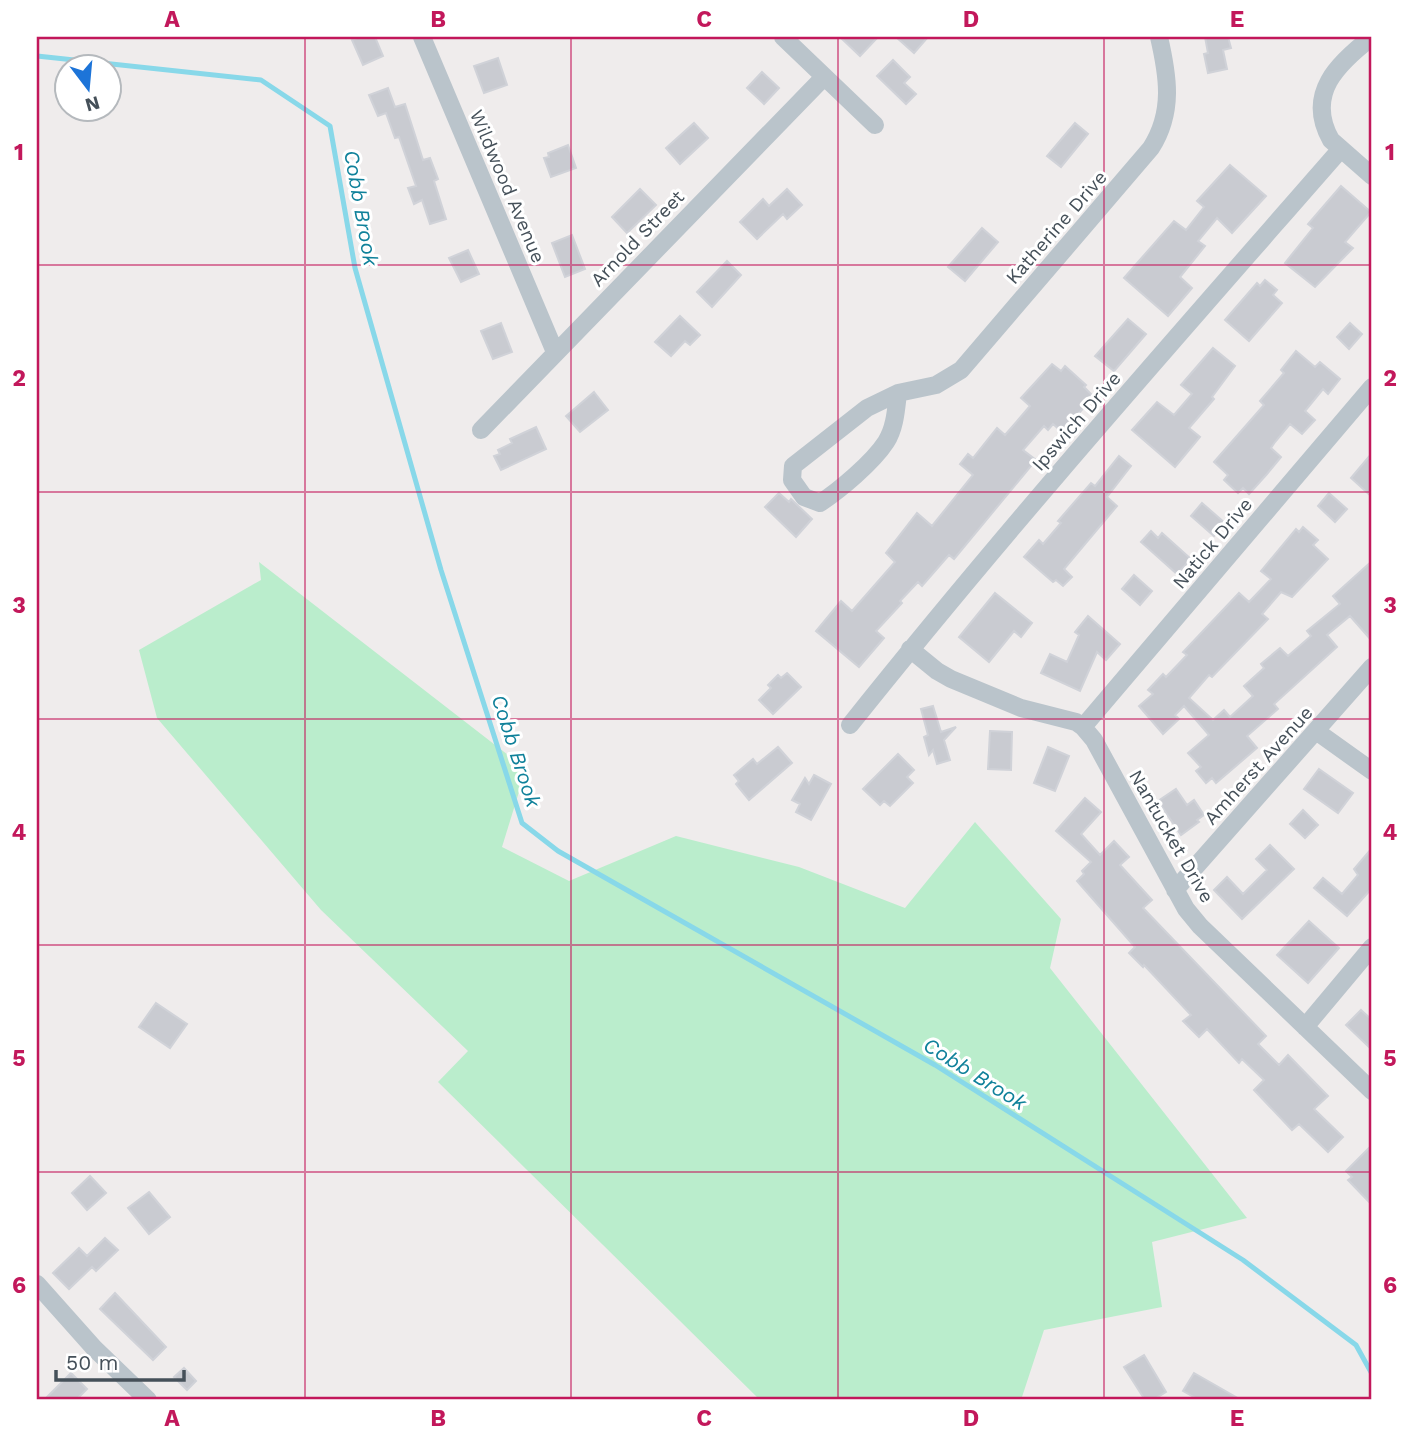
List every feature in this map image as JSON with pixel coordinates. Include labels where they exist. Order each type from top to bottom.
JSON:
[{"type":"street","name":"Wildwood Avenue","points":[[422,37],[555,352]]},
{"type":"street","points":[[783,37],[875,125]]},
{"type":"street","name":"Katherine Drive","points":[[898,393],[894,424],[886,442],[841,489],[820,503],[804,497],[792,480],[793,466],[867,408],[898,393],[936,385],[961,370],[1151,148],[1164,123],[1168,97],[1159,37]]},
{"type":"street","points":[[1372,37],[1340,63],[1326,84],[1322,104],[1326,133],[1340,150],[1372,176]]},
{"type":"street","name":"Arnold Street","points":[[481,430],[824,76]]},
{"type":"street","name":"Ipswich Drive","points":[[850,725],[910,649],[1072,458],[1340,150]]},
{"type":"street","name":"Natick Drive","points":[[1083,727],[1372,387]]},
{"type":"street","points":[[910,649],[937,671],[958,683],[1021,708],[1068,719],[1083,727]]},
{"type":"street","name":"Amherst Avenue","points":[[1175,890],[1372,667]]},
{"type":"street","name":"Nantucket Drive","points":[[1083,727],[1094,740],[1186,909],[1200,926],[1372,1091]]},
{"type":"street","points":[[1316,731],[1372,771]]},
{"type":"street","points":[[1305,1027],[1372,947]]},
{"type":"street","points":[[37,1284],[94,1349],[148,1400]]},
{"type":"green space","points":[[259,562],[526,769],[502,847],[569,881],[676,836],[799,867],[905,908],[975,822],[1061,919],[1050,968],[1247,1218],[1152,1242],[1162,1307],[1044,1330],[1021,1400],[760,1400],[438,1082],[468,1051],[321,910],[157,718],[139,650],[261,580]]},
{"type":"building","points":[[375,37],[383,56],[363,65],[352,40]]},
{"type":"building","points":[[840,37],[878,37],[860,56]]},
{"type":"building","points":[[896,37],[928,37],[914,53]]},
{"type":"building","points":[[1205,37],[1228,37],[1231,48],[1223,50],[1227,69],[1208,73],[1204,54],[1208,53]]},
{"type":"building","points":[[498,58],[507,85],[484,93],[474,66]]},
{"type":"building","points":[[893,60],[910,77],[904,83],[916,94],[906,104],[877,76]]},
{"type":"building","points":[[762,72],[779,88],[764,104],[747,88]]},
{"type":"building","points":[[388,88],[395,107],[405,104],[423,160],[430,158],[438,179],[434,181],[446,219],[430,224],[422,200],[414,204],[408,188],[416,186],[399,137],[395,138],[386,113],[378,116],[369,95]]},
{"type":"building","points":[[694,123],[708,138],[680,164],[666,148]]},
{"type":"building","points":[[1075,123],[1088,134],[1061,167],[1047,156]]},
{"type":"building","points":[[568,145],[576,168],[551,177],[544,158],[549,157],[548,153]]},
{"type":"building","points":[[1230,165],[1266,196],[1232,233],[1217,218],[1198,241],[1205,246],[1180,277],[1192,288],[1168,316],[1124,278],[1174,221],[1186,230],[1204,207],[1197,201]]},
{"type":"building","points":[[1341,186],[1371,212],[1345,242],[1353,248],[1315,287],[1285,263],[1313,228],[1308,224]]},
{"type":"building","points":[[640,189],[656,205],[627,233],[612,217]]},
{"type":"building","points":[[787,189],[802,205],[787,219],[783,214],[757,239],[740,222],[763,199],[769,206]]},
{"type":"building","points":[[982,228],[998,242],[965,281],[948,267]]},
{"type":"building","points":[[572,235],[585,269],[565,277],[552,243]]},
{"type":"building","points":[[468,250],[479,274],[461,282],[449,258]]},
{"type":"building","points":[[727,261],[741,275],[712,307],[697,292]]},
{"type":"building","points":[[1265,280],[1277,290],[1273,295],[1282,303],[1249,341],[1225,320],[1257,283],[1260,286]]},
{"type":"building","points":[[680,316],[700,335],[690,345],[685,341],[671,356],[655,342]]},
{"type":"building","points":[[1128,319],[1146,334],[1114,371],[1095,356]]},
{"type":"building","points":[[501,323],[512,352],[493,359],[481,331]]},
{"type":"building","points":[[1350,323],[1362,334],[1349,349],[1337,337]]},
{"type":"building","points":[[1213,348],[1235,366],[1212,397],[1214,399],[1189,428],[1200,437],[1175,467],[1132,430],[1157,402],[1174,415],[1192,394],[1181,385]]},
{"type":"building","points":[[1296,351],[1315,367],[1320,362],[1340,379],[1328,394],[1323,389],[1305,411],[1315,420],[1302,434],[1290,424],[1275,442],[1271,448],[1281,457],[1267,474],[1249,494],[1243,488],[1238,493],[1224,480],[1228,475],[1214,462],[1264,405],[1260,401],[1284,373],[1281,370]]},
{"type":"building","points":[[1052,364],[1061,371],[1065,366],[1086,385],[1084,387],[1092,395],[1085,402],[1087,404],[1062,432],[1053,424],[1048,430],[1044,426],[1023,450],[1036,460],[954,559],[949,555],[922,586],[918,582],[900,601],[902,603],[876,631],[884,638],[859,667],[816,631],[841,601],[852,611],[895,562],[886,553],[917,513],[932,526],[973,475],[960,464],[968,454],[973,458],[997,428],[1005,435],[1030,406],[1021,398]]},
{"type":"building","points":[[594,392],[608,410],[580,432],[566,416]]},
{"type":"building","points":[[536,427],[546,449],[501,470],[494,456],[500,454],[498,450],[512,443],[510,439]]},
{"type":"building","points":[[1372,453],[1372,497],[1351,478]]},
{"type":"building","points":[[1119,456],[1131,466],[1107,497],[1117,506],[1064,569],[1072,577],[1063,586],[1056,580],[1053,582],[1024,557],[1039,540],[1043,544],[1061,523],[1058,521],[1091,483],[1095,486]]},
{"type":"building","points":[[779,493],[789,502],[791,499],[812,519],[796,537],[765,507]]},
{"type":"building","points":[[1329,493],[1347,509],[1335,522],[1318,506]]},
{"type":"building","points":[[1202,503],[1225,523],[1214,536],[1191,516]]},
{"type":"building","points":[[1303,527],[1318,540],[1313,545],[1328,559],[1292,597],[1281,592],[1262,614],[1268,619],[1212,677],[1209,675],[1189,698],[1213,720],[1224,710],[1230,717],[1253,696],[1244,686],[1264,668],[1261,664],[1280,648],[1288,656],[1311,636],[1307,631],[1340,604],[1333,596],[1372,561],[1372,641],[1350,616],[1327,635],[1337,647],[1274,704],[1278,709],[1247,736],[1257,748],[1216,783],[1212,778],[1206,783],[1196,771],[1201,767],[1188,753],[1209,735],[1184,706],[1175,715],[1179,719],[1163,734],[1139,706],[1153,694],[1148,690],[1163,674],[1166,677],[1187,655],[1183,652],[1239,593],[1249,602],[1271,579],[1261,571],[1296,529],[1299,532]]},
{"type":"building","points":[[1151,531],[1158,538],[1162,533],[1191,559],[1177,574],[1141,542]]},
{"type":"building","points":[[1134,575],[1152,591],[1140,605],[1122,589]]},
{"type":"building","points":[[995,593],[1032,623],[1021,637],[1014,631],[989,662],[959,637]]},
{"type":"building","points":[[1088,616],[1120,644],[1106,660],[1097,652],[1080,691],[1041,673],[1050,654],[1067,662],[1079,635],[1075,632]]},
{"type":"building","points":[[787,673],[801,687],[773,714],[759,700],[771,688],[768,685],[778,675],[781,678]]},
{"type":"building","points":[[933,706],[941,732],[956,727],[944,740],[950,760],[937,764],[933,750],[929,755],[924,737],[928,735],[921,709]]},
{"type":"building","points":[[990,731],[1012,732],[1011,770],[988,769]]},
{"type":"building","points":[[778,747],[792,763],[749,800],[736,784],[739,781],[734,775],[753,759],[757,764]]},
{"type":"building","points":[[1048,747],[1069,756],[1055,791],[1034,783]]},
{"type":"building","points":[[898,754],[914,770],[907,777],[913,783],[890,806],[884,801],[880,805],[863,789]]},
{"type":"building","points":[[1319,769],[1353,793],[1338,813],[1304,789]]},
{"type":"building","points":[[814,775],[831,784],[811,820],[796,812],[800,804],[792,800],[805,778],[809,784]]},
{"type":"building","points":[[1176,789],[1187,805],[1194,800],[1204,815],[1181,835],[1158,801]]},
{"type":"building","points":[[1085,798],[1101,812],[1081,834],[1100,855],[1114,841],[1129,857],[1120,865],[1152,900],[1143,908],[1266,1036],[1258,1044],[1279,1065],[1288,1055],[1328,1096],[1314,1109],[1343,1137],[1328,1152],[1299,1124],[1292,1130],[1254,1090],[1264,1080],[1242,1059],[1239,1063],[1207,1029],[1199,1037],[1183,1021],[1191,1015],[1144,965],[1143,967],[1129,953],[1135,947],[1077,881],[1091,862],[1056,831]]},
{"type":"building","points":[[1303,810],[1318,825],[1305,838],[1290,824]]},
{"type":"building","points":[[1270,845],[1294,869],[1242,919],[1214,890],[1227,877],[1243,894],[1267,870],[1256,859]]},
{"type":"building","points":[[1372,848],[1372,888],[1347,916],[1314,888],[1323,878],[1342,894],[1358,875],[1354,869]]},
{"type":"building","points":[[1309,921],[1339,948],[1308,983],[1277,955]]},
{"type":"building","points":[[156,1003],[187,1024],[170,1048],[139,1027]]},
{"type":"building","points":[[1361,1010],[1372,1020],[1372,1050],[1346,1025]]},
{"type":"building","points":[[1372,1145],[1372,1205],[1348,1180],[1352,1177],[1346,1171]]},
{"type":"building","points":[[90,1176],[106,1193],[87,1210],[72,1193]]},
{"type":"building","points":[[149,1192],[170,1217],[149,1234],[128,1208]]},
{"type":"building","points":[[105,1238],[118,1250],[96,1271],[92,1267],[69,1289],[53,1273],[79,1248],[87,1256]]},
{"type":"building","points":[[115,1293],[166,1347],[153,1360],[100,1309]]},
{"type":"building","points":[[1144,1355],[1166,1392],[1153,1400],[1145,1400],[1124,1367]]},
{"type":"building","points":[[184,1368],[196,1381],[187,1390],[174,1377]]},
{"type":"building","points":[[71,1373],[87,1389],[76,1400],[44,1400]]},
{"type":"building","points":[[1194,1373],[1241,1400],[1199,1400],[1183,1391]]},
{"type":"waterway","name":"Cobb Brook","points":[[37,56],[261,80],[330,126],[355,268],[441,570],[522,823],[558,851],[935,1065],[1243,1260],[1356,1345],[1372,1374]]}]
